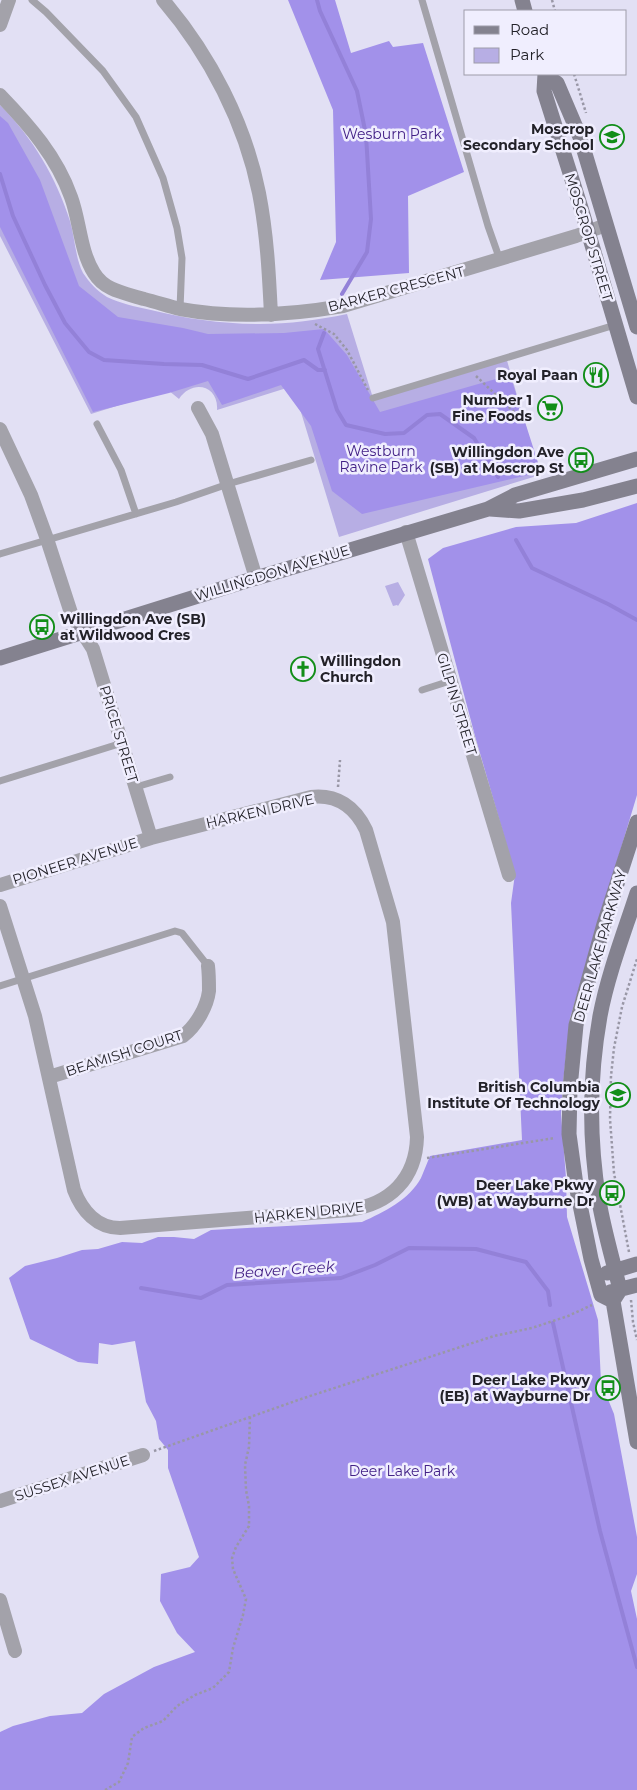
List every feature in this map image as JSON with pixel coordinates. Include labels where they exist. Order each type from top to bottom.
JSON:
[{"type":"main road","name":"MOSCROP STREET","points":[[545,75],[557,84],[577,129],[637,327]]},
{"type":"main road","name":"MOSCROP STREET","points":[[545,75],[544,91],[637,397]]},
{"type":"main road","name":"WILLINGDON AVENUE","points":[[0,658],[406,532],[488,509],[515,495],[637,459]]},
{"type":"main road","name":"WILLINGDON AVENUE","points":[[488,509],[519,511],[583,500],[637,486]]},
{"type":"main road","name":"DEER LAKE PARKWAY","points":[[616,1295],[596,1276],[576,1185],[569,1134],[576,1025],[604,924],[637,822]]},
{"type":"main road","name":"DEER LAKE PARKWAY","points":[[637,893],[600,1014],[591,1087],[594,1164],[615,1270],[616,1295],[637,1442]]},
{"type":"main road","points":[[596,1276],[615,1270],[632,1259]]},
{"type":"street","points":[[0,25],[9,0]]},
{"type":"street","points":[[164,0],[209,65],[244,140],[259,193],[265,227],[272,315]]},
{"type":"street","name":"BARKER CRESCENT","points":[[0,95],[20,115],[45,147],[60,173],[78,216],[87,258],[94,274],[116,291],[180,309],[272,315],[310,312],[343,306],[500,260],[606,225]]},
{"type":"street","points":[[198,408],[212,434],[256,578]]},
{"type":"street","name":"PRICE STREET","points":[[0,429],[31,495],[72,616],[93,649],[151,838]]},
{"type":"street","name":"GILPIN STREET","points":[[406,532],[508,875]]},
{"type":"street","name":"HARKEN DRIVE","points":[[0,906],[35,1016],[78,1199],[94,1220],[106,1227],[120,1228],[359,1209],[375,1203],[390,1194],[407,1175],[415,1157],[417,1137],[392,914],[362,821],[350,807],[335,799],[319,796],[151,838]]},
{"type":"street","name":"PIONEER AVENUE","points":[[0,885],[151,838]]},
{"type":"street","name":"BEAMISH COURT","points":[[50,1078],[183,1036],[194,1026],[199,1018],[208,992],[208,966]]},
{"type":"street","name":"SUSSEX AVENUE","points":[[0,1501],[143,1455]]},
{"type":"street","points":[[0,1600],[15,1651]]},
{"type":"lane","points":[[32,0],[103,71],[136,117],[163,178],[177,228],[182,258],[180,309]]},
{"type":"lane","points":[[422,0],[488,226],[500,260]]},
{"type":"lane","points":[[373,398],[615,325]]},
{"type":"lane","points":[[97,424],[121,470],[136,514]]},
{"type":"lane","points":[[0,554],[312,460]]},
{"type":"lane","points":[[422,690],[450,681]]},
{"type":"lane","points":[[0,781],[122,743]]},
{"type":"lane","points":[[136,787],[170,777]]},
{"type":"lane","points":[[0,986],[175,932],[182,934],[208,966]]},
{"type":"path","points":[[574,75],[588,118]]},
{"type":"path","points":[[314,323],[334,334],[347,350],[373,398]]},
{"type":"path","points":[[468,368],[513,411],[528,418]]},
{"type":"path","points":[[151,627],[153,634]]},
{"type":"path","points":[[335,799],[340,760]]},
{"type":"path","points":[[632,1259],[618,1196],[613,1159],[610,1102],[614,1048],[622,1007],[637,959]]},
{"type":"path","points":[[415,1157],[426,1158],[554,1138],[560,1144]]},
{"type":"path","points":[[143,1455],[250,1416],[494,1336],[532,1328],[568,1316],[616,1295],[637,1340]]},
{"type":"path","points":[[105,1790],[119,1782],[128,1763],[132,1737],[144,1728],[163,1721],[178,1706],[213,1688],[229,1672],[233,1648],[246,1599],[232,1569],[232,1558],[236,1547],[249,1526],[245,1465],[249,1447],[250,1416]]},
{"type":"green space","name":"Wesburn Park","points":[[288,0],[335,0],[351,53],[389,41],[393,47],[423,43],[464,172],[408,196],[409,273],[320,280],[336,242],[333,110]]},
{"type":"green space","name":"Westburn Ravine Park","points":[[0,105],[23,131],[42,159],[58,189],[70,221],[78,261],[83,273],[103,295],[140,308],[192,318],[232,323],[282,323],[347,314],[373,398],[506,357],[540,475],[339,537],[293,386],[217,410],[214,395],[209,390],[197,387],[184,393],[179,399],[168,390],[91,414],[0,236]]},
{"type":"green space","name":"Westburn Ravine Park","points":[[0,116],[8,123],[40,180],[79,286],[118,317],[208,334],[284,333],[324,329],[347,355],[380,412],[510,375],[541,472],[362,514],[332,491],[311,426],[281,385],[222,405],[208,381],[93,412],[0,227]]},
{"type":"green space","name":"Deer Lake Park","points":[[637,503],[637,795],[570,1018],[561,1114],[567,1217],[598,1320],[601,1382],[614,1414],[637,1537],[637,1574],[631,1591],[637,1619],[637,1790],[0,1790],[0,1732],[13,1726],[50,1716],[82,1713],[104,1694],[154,1667],[195,1652],[177,1633],[160,1601],[161,1574],[190,1567],[199,1557],[168,1468],[168,1450],[159,1439],[156,1421],[146,1402],[135,1341],[112,1345],[99,1343],[98,1364],[78,1362],[30,1339],[9,1278],[25,1266],[82,1250],[98,1249],[122,1242],[142,1243],[158,1237],[194,1239],[211,1230],[362,1222],[387,1209],[410,1193],[421,1178],[430,1156],[522,1140],[511,903],[515,874],[475,736],[428,559],[443,548],[516,527],[576,523]]},
{"type":"green space","points":[[398,582],[405,595],[398,606],[393,606],[385,586]]},
{"type":"waterway","points":[[317,0],[320,11],[357,91],[366,135],[371,219],[367,252],[342,294]]},
{"type":"waterway","points":[[0,174],[13,216],[45,285],[65,323],[89,352],[104,360],[202,365],[248,379],[304,360],[318,370],[325,370]]},
{"type":"waterway","points":[[324,333],[318,349],[337,410],[346,425],[385,434],[404,433],[427,415],[440,414],[474,438],[498,477]]},
{"type":"waterway","points":[[516,540],[532,568],[637,620]]},
{"type":"waterway","name":"Beaver Creek","points":[[141,1288],[201,1298],[227,1285],[341,1278],[375,1265],[409,1248],[476,1249],[526,1262],[548,1291],[550,1305]]},
{"type":"waterway","name":"Beaver Creek","points":[[553,1323],[600,1531],[637,1667]]},
{"type":"place","name":"Moscrop Secondary School","points":[[612,137]]},
{"type":"place","name":"Royal Paan","points":[[596,375]]},
{"type":"place","name":"Number 1 Fine Foods","points":[[550,408]]},
{"type":"place","name":"Willingdon Ave (SB) at Moscrop St","points":[[581,460]]},
{"type":"place","name":"Willingdon Ave (SB) at Wildwood Cres","points":[[42,627]]},
{"type":"place","name":"Willingdon Church","points":[[303,669]]},
{"type":"place","name":"British Columbia Institute Of Technology","points":[[618,1095]]},
{"type":"place","name":"Deer Lake Pkwy (WB) at Wayburne Dr","points":[[612,1193]]},
{"type":"place","name":"Deer Lake Pkwy (EB) at Wayburne Dr","points":[[608,1388]]}]
